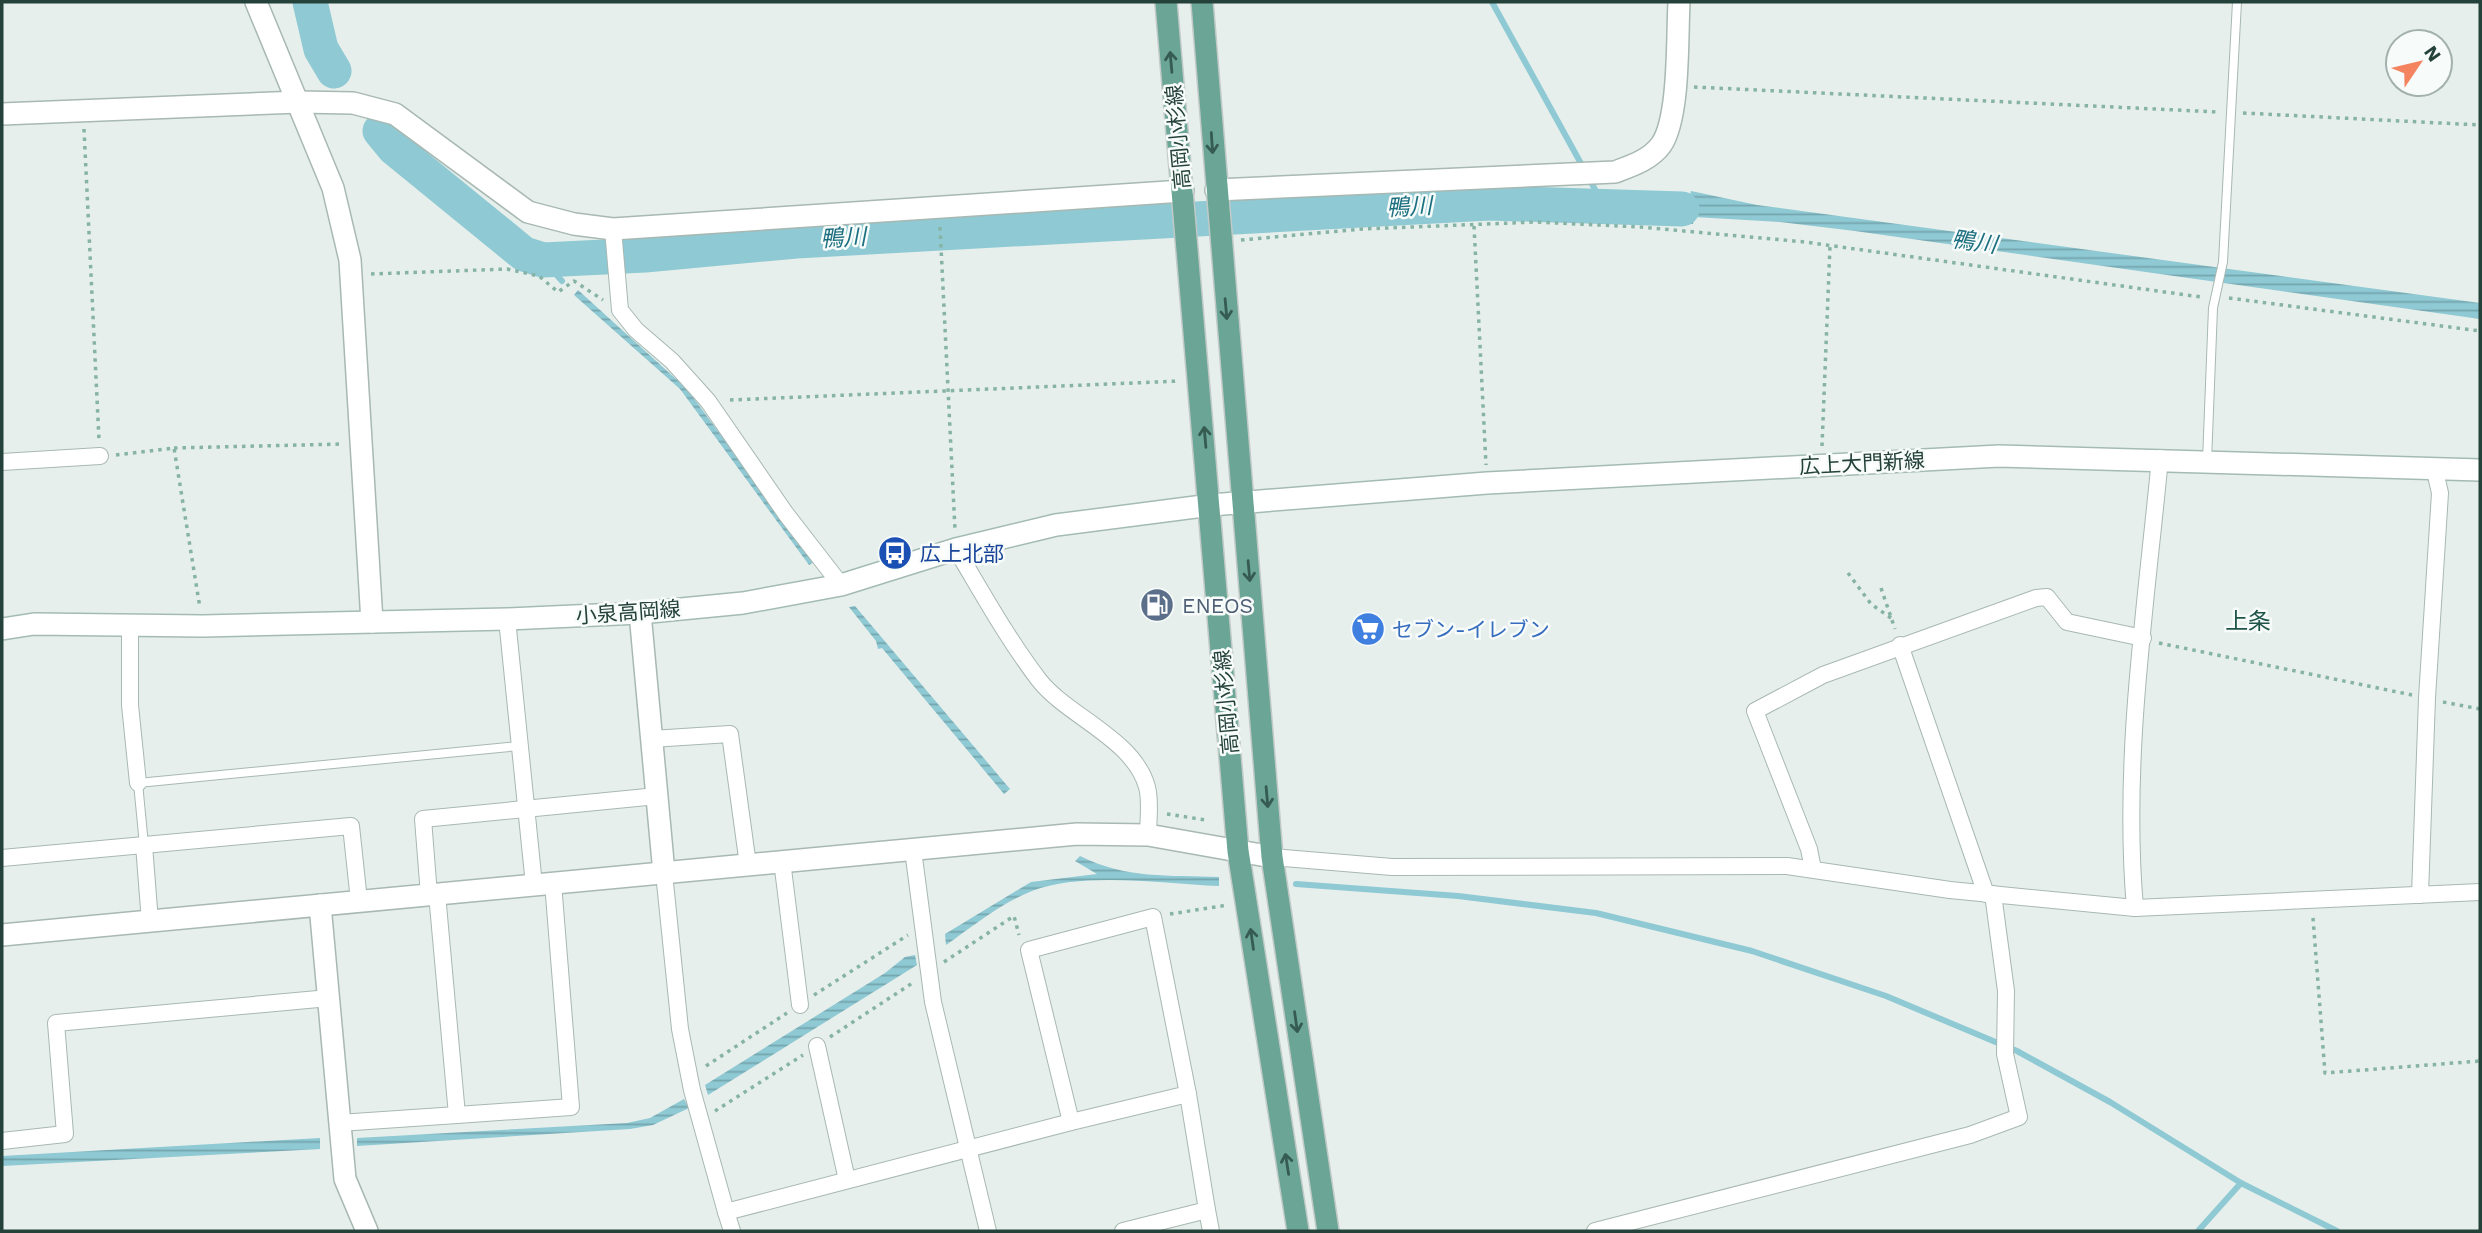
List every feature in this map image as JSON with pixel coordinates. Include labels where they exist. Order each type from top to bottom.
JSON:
[{"type":"main road","name":"高岡小杉線","points":[[1166,2],[1211,505],[1238,850],[1298,1231]]},
{"type":"main road","name":"高岡小杉線","points":[[1202,2],[1272,857],[1328,1231]]},
{"type":"street","points":[[256,2],[333,188],[352,276],[373,622]]},
{"type":"street","points":[[1216,195],[1615,172],[1639,164],[1661,145],[1672,119],[1679,2]]},
{"type":"street","points":[[2,114],[299,102],[353,103],[395,114],[528,212],[614,234],[939,207],[1184,197]]},
{"type":"street","points":[[614,234],[620,310],[708,401],[786,514],[841,584]]},
{"type":"street","points":[[2,462],[100,456]]},
{"type":"street","name":"広上大門新線","points":[[1244,503],[1487,483],[1999,456],[2160,458],[2480,470]]},
{"type":"street","points":[[2135,908],[2130,849],[2133,744],[2160,458]]},
{"type":"street","points":[[2420,895],[2427,698],[2441,493],[2434,467]]},
{"type":"street","name":"小泉高岡線","points":[[2,629],[34,624],[203,626],[507,619],[640,613],[743,603],[841,584],[956,549],[1056,525],[1244,503]]},
{"type":"street","points":[[956,549],[993,616],[1041,683],[1108,737],[1136,766],[1147,788],[1148,835]]},
{"type":"street","points":[[1813,869],[1810,849],[1755,711],[1823,675],[1900,645],[2046,597],[2067,622],[2143,640]]},
{"type":"street","points":[[640,613],[680,1029],[692,1090],[732,1231]]},
{"type":"street","points":[[339,1123],[571,1107],[544,884],[526,808],[507,619]]},
{"type":"street","points":[[131,624],[130,705],[138,783]]},
{"type":"street","points":[[1595,1231],[1970,1135],[2019,1117],[2005,1054],[2006,991],[1989,894],[1900,645]]},
{"type":"street","points":[[652,739],[730,734],[748,865]]},
{"type":"street","points":[[457,1115],[423,819],[657,796]]},
{"type":"street","points":[[2,858],[351,826],[359,901]]},
{"type":"street","points":[[2,935],[1077,834],[1148,835],[1272,857],[1392,867],[1760,866],[1813,869],[1989,894],[2135,908],[2312,902],[2480,892]]},
{"type":"street","points":[[144,845],[150,922]]},
{"type":"street","points":[[914,850],[933,1002],[988,1231]]},
{"type":"street","points":[[782,861],[800,1005]]},
{"type":"street","points":[[320,905],[345,1179],[367,1231]]},
{"type":"street","points":[[1071,1122],[1029,950],[1153,917],[1188,1094],[1211,1231]]},
{"type":"street","points":[[2,1141],[65,1134],[56,1023],[329,998]]},
{"type":"street","points":[[817,1046],[847,1180]]},
{"type":"street","points":[[726,1212],[1188,1094]]},
{"type":"street","points":[[1123,1231],[1208,1210]]},
{"type":"lane","points":[[2207,461],[2213,308],[2218,295],[2223,262],[2237,2]]},
{"type":"lane","points":[[144,845],[138,783],[519,746]]},
{"type":"path","points":[[1674,86],[2480,125]]},
{"type":"path","points":[[83,110],[100,456],[174,448],[362,444]]},
{"type":"path","points":[[939,207],[956,549]]},
{"type":"path","points":[[1220,241],[1362,229],[1536,222],[1640,227],[1830,246],[2097,280],[2211,299],[2218,295],[2480,331]]},
{"type":"path","points":[[1474,226],[1487,483]]},
{"type":"path","points":[[1821,465],[1830,246]]},
{"type":"path","points":[[352,276],[507,269],[539,276],[558,292],[574,281],[620,310]]},
{"type":"path","points":[[708,401],[1200,380]]},
{"type":"path","points":[[174,448],[203,626]]},
{"type":"path","points":[[1848,573],[1871,604],[1891,618]]},
{"type":"path","points":[[1881,588],[1900,645]]},
{"type":"path","points":[[2143,640],[2480,709]]},
{"type":"path","points":[[1162,813],[1206,820]]},
{"type":"path","points":[[2312,902],[2325,1073],[2480,1061]]},
{"type":"path","points":[[1153,917],[1234,904]]},
{"type":"water","points":[[1691,191],[1757,205],[2480,303],[2480,319],[1855,231],[1780,222],[1694,217],[1693,224],[1688,224],[1687,218],[1633,215],[1635,197],[1689,200]]},
{"type":"water","points":[[578,290],[687,389],[814,562],[809,565],[680,389],[574,295]]},
{"type":"water","points":[[855,606],[1010,789],[1004,794],[882,648],[878,649],[876,641],[849,607]]},
{"type":"water","points":[[1080,856],[1114,869],[1131,872],[1219,877],[1219,886],[1124,880],[1053,885],[1009,902],[946,945],[945,934],[1031,882],[1097,874],[1075,861]]},
{"type":"water","points":[[915,955],[917,965],[708,1095],[705,1085],[885,973],[905,957]]},
{"type":"water","points":[[684,1099],[689,1108],[653,1125],[630,1129],[357,1146],[357,1138],[627,1123],[650,1118]]},
{"type":"water","points":[[320,1138],[320,1149],[2,1166],[2,1156]]},
{"type":"waterway","name":"鴨川","points":[[310,2],[321,49],[334,71]]},
{"type":"waterway","points":[[1492,2],[1584,169]]},
{"type":"waterway","name":"鴨川","points":[[380,131],[394,148],[524,254],[543,260],[645,255],[796,241],[1489,203],[1682,209]]},
{"type":"waterway","points":[[1589,178],[1603,205]]},
{"type":"waterway","points":[[543,260],[562,281]]},
{"type":"waterway","points":[[1296,884],[1458,896],[1596,913],[1752,951],[1886,996],[2017,1051],[2110,1102],[2241,1183],[2337,1231]]},
{"type":"waterway","points":[[2198,1231],[2241,1183]]},
{"type":"place","name":"広上北部","points":[[895,553]]},
{"type":"place","name":"ENEOS","points":[[1157,605]]},
{"type":"place","name":"セブン-イレブン","points":[[1368,629]]},
{"type":"district","name":"上条","points":[[2248,621]]}]
